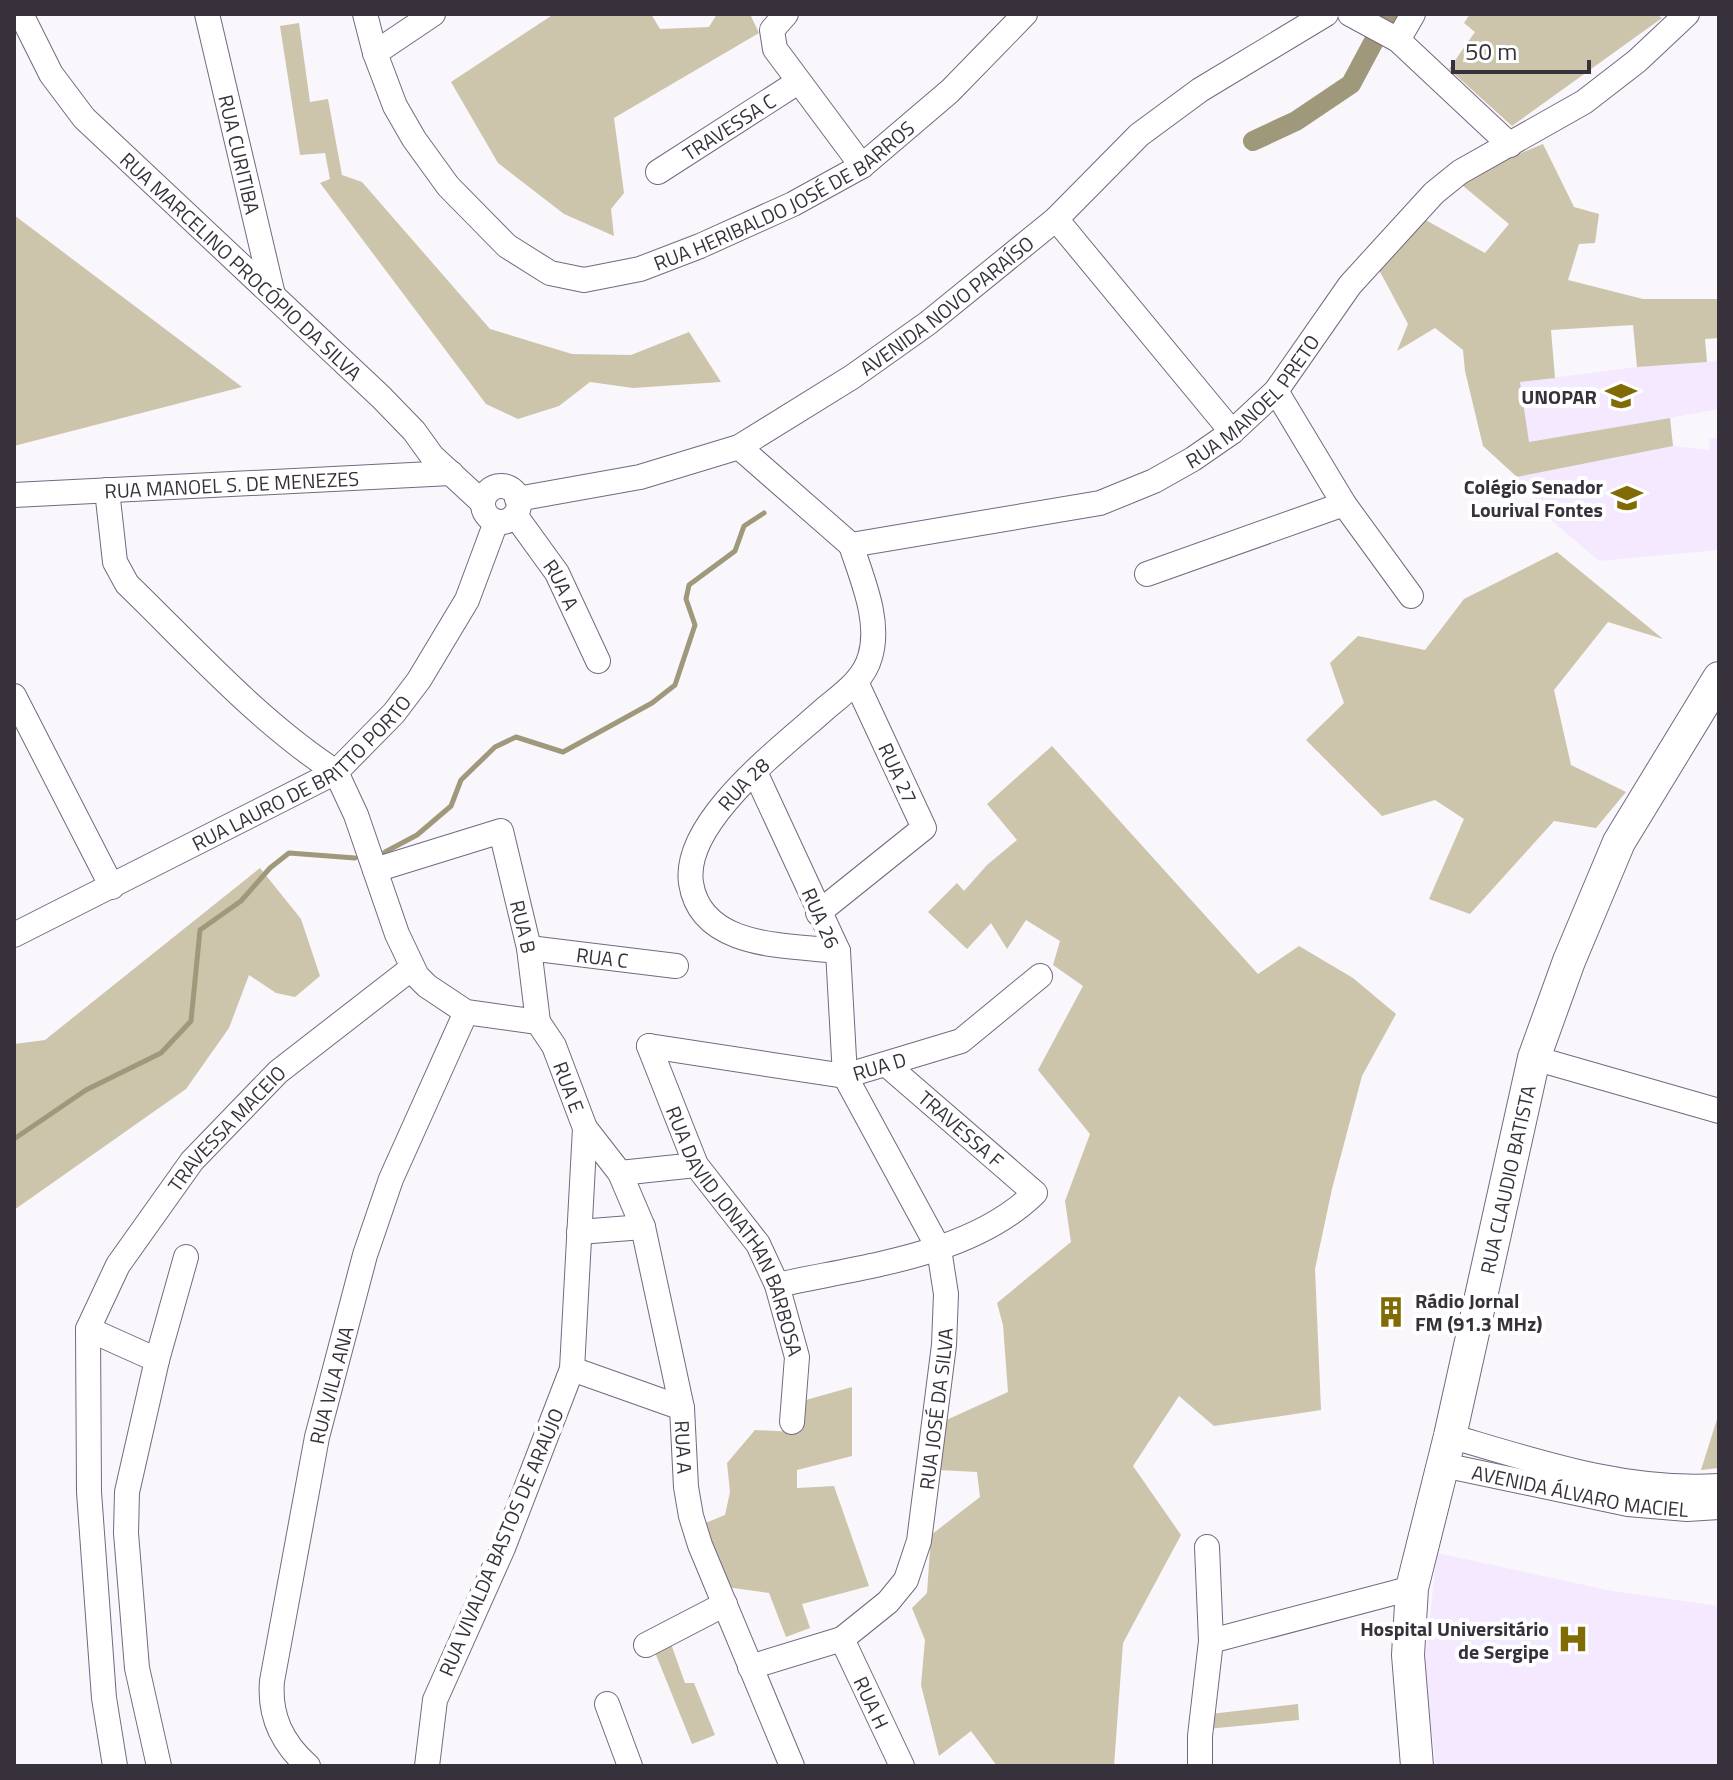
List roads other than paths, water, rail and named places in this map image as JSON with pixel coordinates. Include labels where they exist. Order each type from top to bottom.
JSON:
[{"type":"main road","name":"RUA CLAUDIO BATISTA","points":[[1417,1766],[1408,1655],[1412,1588],[1534,1058],[1569,961],[1619,842],[1719,678]]},
{"type":"street","name":"RUA MARCELINO PROCÓPIO DA SILVA","points":[[21,14],[51,74],[84,118],[161,194],[381,397],[414,431],[432,456],[503,510]]},
{"type":"street","name":"RUA CURITIBA","points":[[207,14],[273,295]]},
{"type":"street","name":"RUA HERIBALDO JOSÉ DE BARROS","points":[[365,14],[375,53],[395,106],[420,149],[448,186],[507,246],[538,266],[563,277],[584,280],[616,275],[700,246],[793,204],[862,166],[950,91],[1025,14]]},
{"type":"street","points":[[375,53],[433,14]]},
{"type":"street","name":"AVENIDA NOVO PARAÍSO","points":[[503,510],[640,477],[739,447],[852,377],[928,323],[1056,219],[1139,135],[1200,90],[1326,14]]},
{"type":"street","points":[[1350,14],[1385,29],[1510,145]]},
{"type":"street","points":[[1385,29],[1413,14]]},
{"type":"street","name":"RUA MANOEL PRETO","points":[[851,545],[1100,503],[1154,481],[1232,432],[1276,391],[1350,285],[1434,193],[1460,172],[1584,102],[1637,61],[1687,14]]},
{"type":"street","points":[[781,18],[771,33],[773,44],[862,166]]},
{"type":"street","name":"TRAVESSA C","points":[[658,172],[798,82]]},
{"type":"street","points":[[1056,219],[1232,432]]},
{"type":"street","points":[[1276,391],[1344,504],[1411,596]]},
{"type":"street","points":[[739,447],[851,545]]},
{"type":"street","name":"RUA MANOEL S. DE MENEZES","points":[[14,495],[451,473]]},
{"type":"street","points":[[107,490],[115,562],[127,584],[273,725],[336,772],[356,815],[412,968],[427,986],[466,1012],[538,1022]]},
{"type":"street","points":[[1147,574],[1344,504]]},
{"type":"street","name":"RUA A","points":[[503,510],[557,573],[598,661]]},
{"type":"street","name":"RUA LAURO DE BRITTO PORTO","points":[[14,935],[336,772],[394,713],[419,680],[467,600],[503,510]]},
{"type":"street","name":"RUA 28","points":[[838,951],[762,942],[723,930],[707,919],[692,892],[690,862],[707,824],[755,772],[856,682],[870,658],[873,621],[851,545]]},
{"type":"street","name":"RUA 27","points":[[818,913],[924,828],[856,682]]},
{"type":"street","points":[[14,696],[112,887]]},
{"type":"street","name":"RUA 26","points":[[755,772],[838,951],[845,1076]]},
{"type":"street","name":"RUA B","points":[[375,870],[501,831],[529,948],[538,1022]]},
{"type":"street","name":"RUA C","points":[[529,948],[676,966]]},
{"type":"street","name":"TRAVESSA MACEIO","points":[[115,1766],[104,1698],[89,1492],[88,1329],[118,1265],[192,1161],[278,1072],[412,968]]},
{"type":"street","name":"RUA D","points":[[649,1046],[845,1076],[961,1041],[1040,976]]},
{"type":"street","name":"RUA VILA ANA","points":[[308,1766],[288,1746],[270,1704],[317,1437],[365,1255],[389,1186],[466,1012]]},
{"type":"street","name":"RUA E","points":[[538,1022],[554,1046],[585,1128]]},
{"type":"street","name":"RUA DAVID JONATHAN BARBOSA","points":[[649,1046],[696,1165],[758,1244],[777,1285],[797,1357],[792,1422]]},
{"type":"street","points":[[1534,1058],[1718,1109]]},
{"type":"street","name":"TRAVESSA F","points":[[887,1065],[1035,1193],[992,1227],[939,1249]]},
{"type":"street","name":"RUA JOSÉ DA SILVA","points":[[750,1667],[842,1639],[888,1602],[901,1587],[919,1541],[946,1318],[945,1277],[939,1249],[845,1076]]},
{"type":"street","name":"RUA A","points":[[585,1128],[620,1173],[643,1227],[682,1408],[686,1487],[691,1516],[792,1766]]},
{"type":"street","name":"RUA VIVALDA BASTOS DE ARAÚJO","points":[[427,1766],[435,1700],[503,1548],[572,1369],[585,1128]]},
{"type":"street","points":[[620,1173],[696,1165]]},
{"type":"street","points":[[579,1232],[643,1227]]},
{"type":"street","points":[[777,1285],[939,1249]]},
{"type":"street","points":[[159,1766],[137,1668],[126,1533],[127,1492],[157,1360],[186,1257]]},
{"type":"street","points":[[88,1329],[157,1360]]},
{"type":"street","points":[[572,1369],[682,1408]]},
{"type":"street","name":"AVENIDA ÁLVARO MACIEL","points":[[1446,1450],[1597,1477],[1676,1487],[1719,1486]]},
{"type":"street","name":"AVENIDA ÁLVARO MACIEL","points":[[1446,1450],[1628,1504],[1687,1509],[1719,1507]]},
{"type":"street","points":[[1200,1766],[1200,1736],[1211,1641],[1207,1547]]},
{"type":"street","points":[[1211,1641],[1412,1588]]},
{"type":"street","points":[[646,1645],[725,1604]]},
{"type":"street","name":"RUA H","points":[[842,1639],[902,1766]]},
{"type":"street","points":[[607,1704],[630,1766]]},
{"type":"waterway","points":[[1253,141],[1296,121],[1351,84],[1374,41],[1394,14]]},
{"type":"waterway","points":[[385,852],[417,835],[451,806],[461,780],[495,747],[516,737],[563,752],[652,703],[675,685],[695,625],[686,599],[689,585],[735,551],[744,526],[764,513]]},
{"type":"waterway","points":[[14,1139],[86,1090],[161,1053],[191,1021],[200,930],[241,901],[270,868],[289,853],[355,858]]},
{"type":"place","name":"UNOPAR","points":[[1621,396]]},
{"type":"place","name":"Colégio Senador Lourival Fontes","points":[[1627,498]]},
{"type":"place","name":"Rádio Jornal FM (91.3 MHz)","points":[[1391,1312]]},
{"type":"place","name":"Hospital Universitário de Sergipe","points":[[1573,1639]]}]
